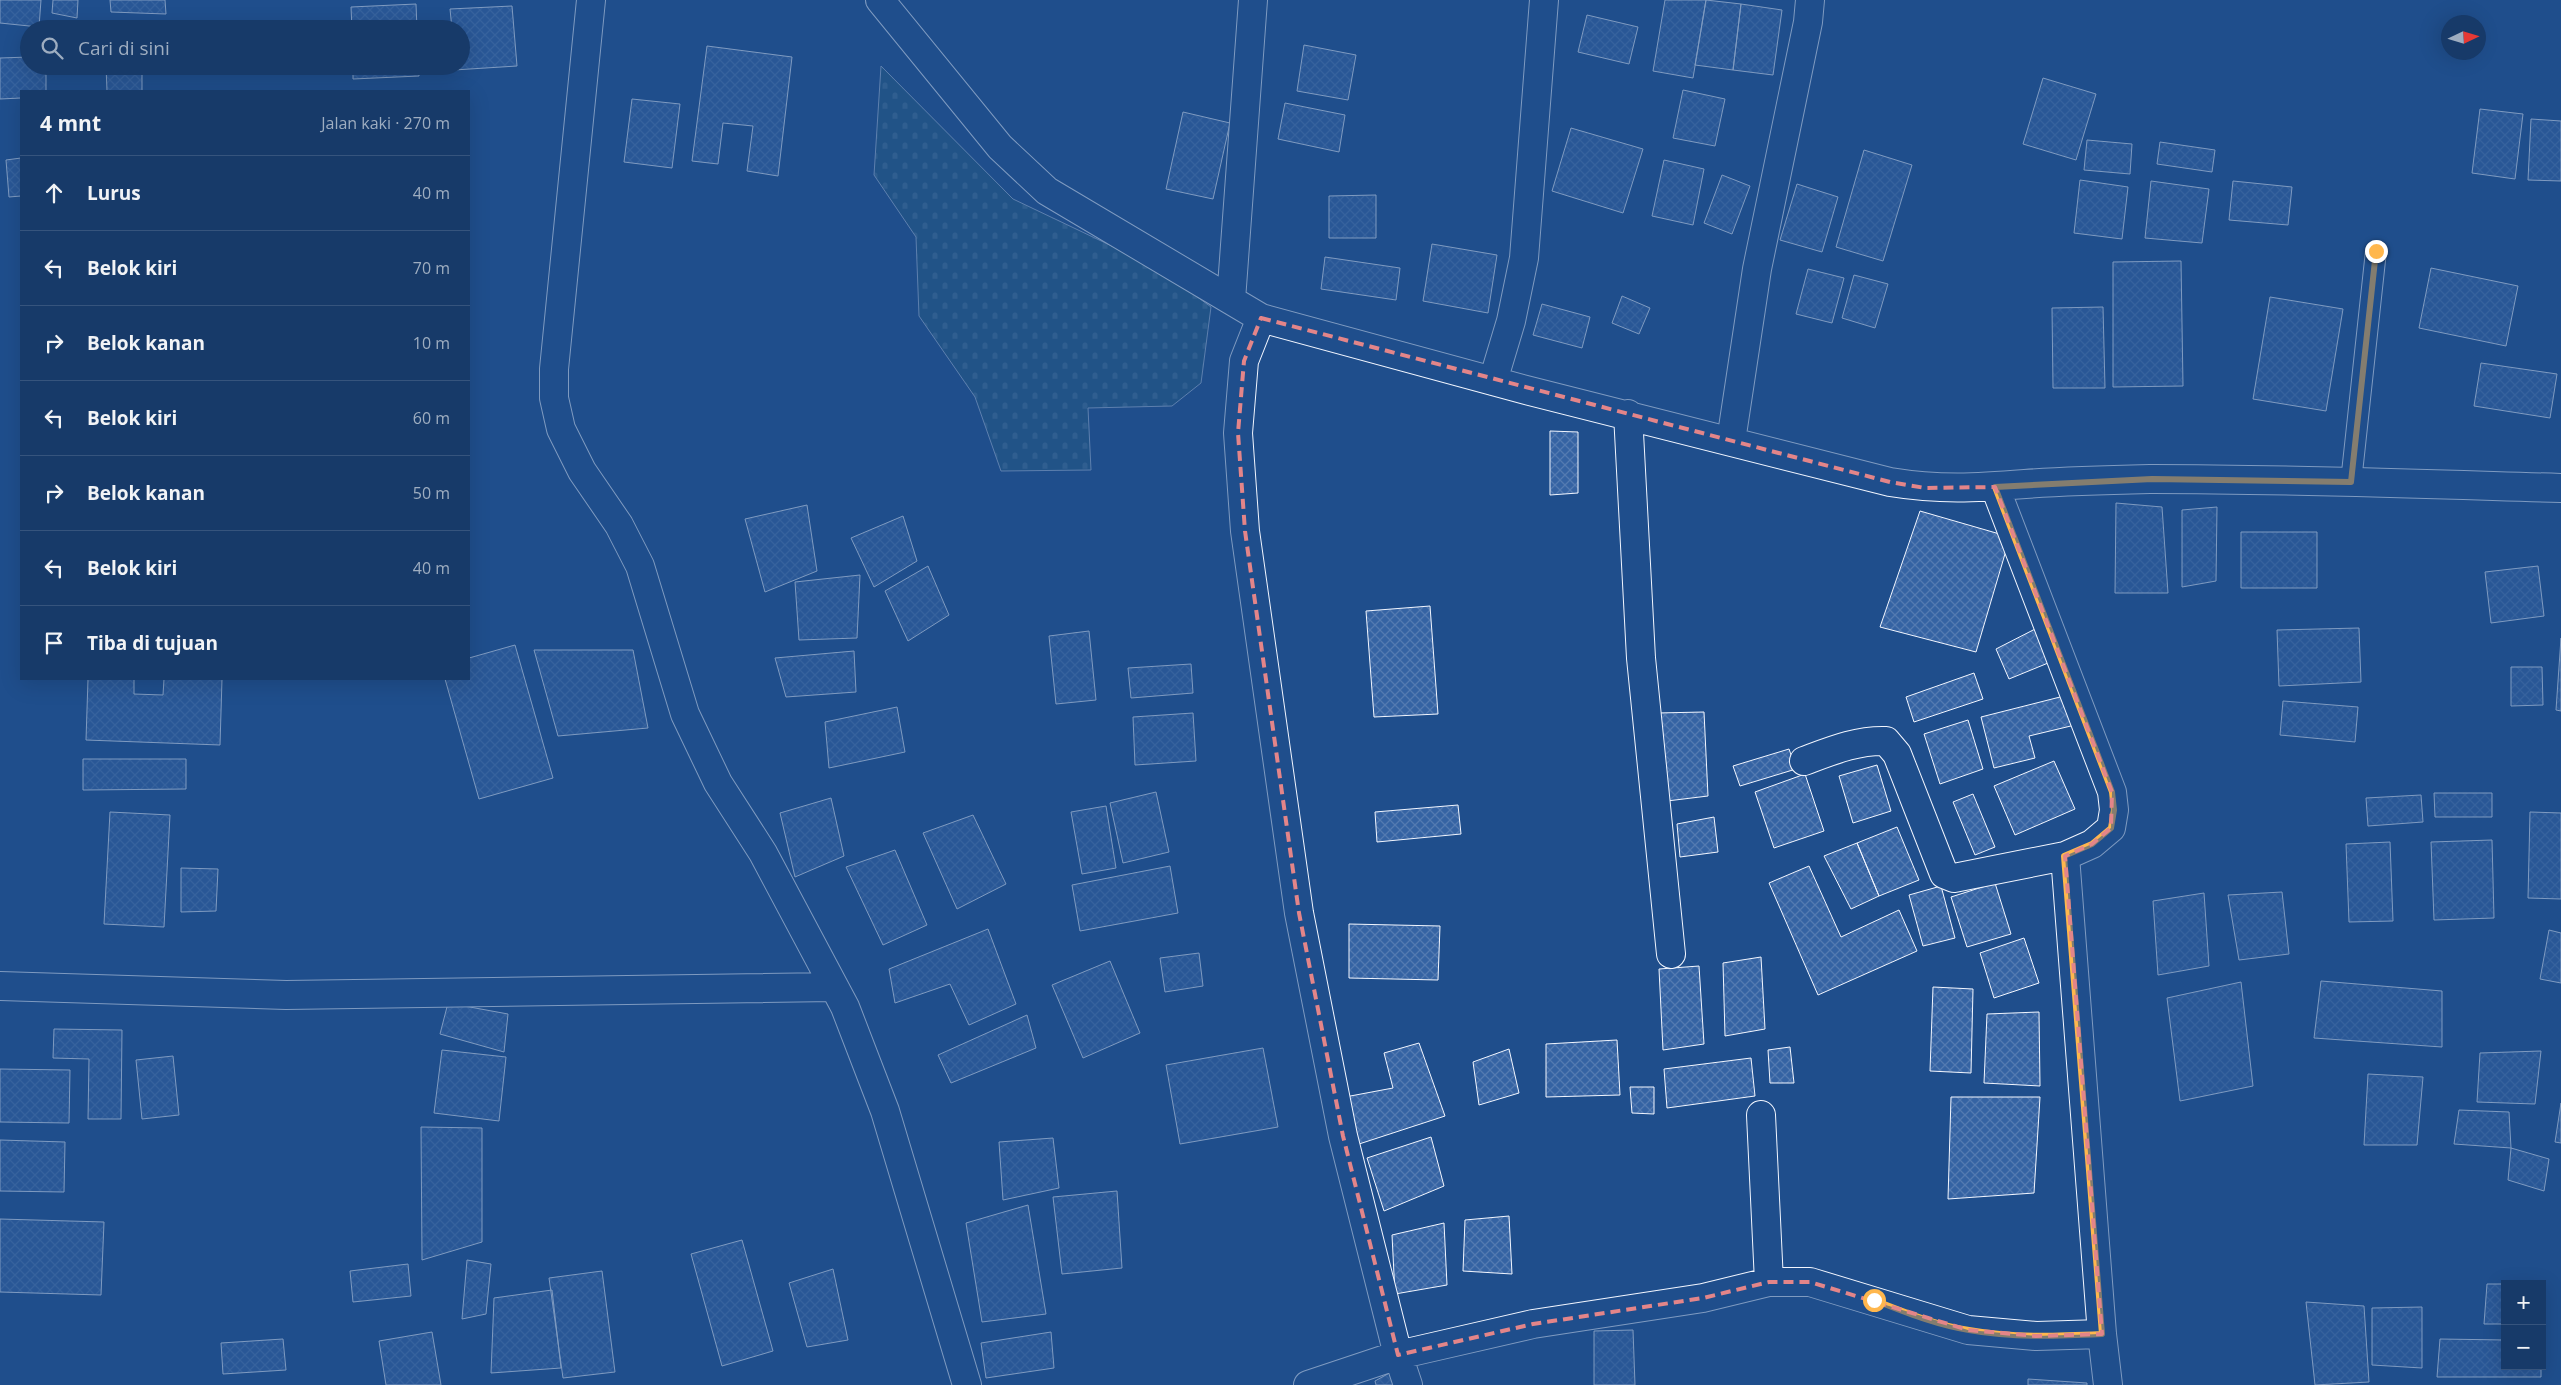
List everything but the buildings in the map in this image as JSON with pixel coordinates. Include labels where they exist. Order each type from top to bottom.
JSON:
[{"type":"street","points":[[591,0],[554,368],[554,398],[561,428],[582,471],[619,525],[640,566],[685,714],[718,783],[763,853],[844,1007],[885,1111],[967,1385]]},
{"type":"street","points":[[880,0],[1000,147],[1047,191],[1261,318],[1493,381],[1890,482],[1925,488],[1995,487],[2152,479],[2561,488]]},
{"type":"street","points":[[1231,300],[1253,0]]},
{"type":"street","points":[[1493,381],[1512,321],[1524,258],[1544,0]]},
{"type":"street","points":[[1731,441],[1757,269],[1808,22],[1810,0]]},
{"type":"street","points":[[1261,318],[1244,361],[1238,433],[1245,531],[1299,914],[1343,1136],[1398,1355],[1408,1385]]},
{"type":"street","points":[[1628,414],[1640,658],[1671,954]]},
{"type":"street","points":[[1804,761],[1847,745],[1872,740],[1886,741],[1897,754],[1944,874],[1954,878],[2064,856],[2092,844],[2111,828],[2114,810],[2112,792],[1995,487]]},
{"type":"street","points":[[2064,856],[2102,1334],[2108,1385]]},
{"type":"street","points":[[0,986],[286,995],[834,987]]},
{"type":"street","points":[[1761,1115],[1769,1282]]},
{"type":"street","points":[[1308,1385],[1398,1355],[1533,1324],[1703,1298],[1769,1282],[1810,1282],[1968,1330],[2036,1336],[2102,1334]]},
{"type":"lane","points":[[2351,482],[2376,251]]},
{"type":"highlighted area","points":[[1261,318],[1890,482],[1925,488],[1995,487],[2112,792],[2111,828],[2092,844],[2065,856],[2102,1334],[2036,1336],[1968,1330],[1810,1282],[1769,1282],[1703,1298],[1533,1324],[1398,1355],[1343,1136],[1299,913],[1245,531],[1238,433],[1244,361]]},
{"type":"green space","points":[[881,66],[1013,199],[1158,268],[1211,307],[1201,383],[1172,406],[1088,408],[1091,470],[1001,471],[975,397],[919,316],[916,237],[874,175]]},
{"type":"route","points":[[1874,1300],[1918,1317],[1968,1330],[2036,1336],[2102,1334],[2064,856],[2092,844],[2111,828],[2114,810],[2112,792],[1995,487],[2152,479],[2351,482],[2376,251]]}]
